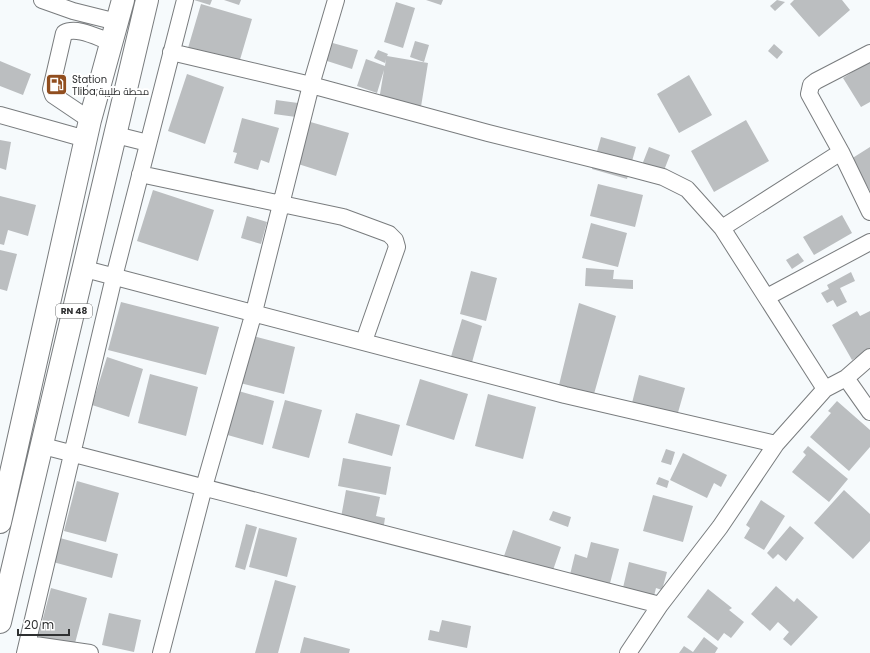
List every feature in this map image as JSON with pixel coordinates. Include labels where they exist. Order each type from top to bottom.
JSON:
[{"type":"highway","name":"RN 48","points":[[1,510],[88,129],[123,0]]},
{"type":"highway","name":"RN 48","points":[[0,622],[148,0]]},
{"type":"street","points":[[42,0],[73,11],[114,32]]},
{"type":"street","points":[[90,653],[26,648],[114,277],[185,0]]},
{"type":"street","points":[[161,653],[204,487],[254,312],[311,85],[336,0]]},
{"type":"street","points":[[88,129],[53,95],[51,89],[64,34],[69,31],[114,32]]},
{"type":"street","points":[[171,52],[311,85],[488,134],[663,177],[687,189],[722,228],[825,389]]},
{"type":"street","points":[[870,53],[816,80],[811,85],[809,90],[809,94],[842,152],[870,212]]},
{"type":"street","points":[[0,115],[88,129]]},
{"type":"street","points":[[116,135],[148,142]]},
{"type":"street","points":[[722,228],[842,152]]},
{"type":"street","points":[[140,174],[343,217],[389,234],[395,240],[397,247],[364,341]]},
{"type":"street","points":[[767,297],[870,242]]},
{"type":"street","points":[[84,269],[254,312],[565,395],[776,444]]},
{"type":"street","points":[[628,653],[660,605],[720,527],[776,444],[825,389],[846,378],[870,357]]},
{"type":"street","points":[[846,378],[870,412]]},
{"type":"street","points":[[43,446],[660,605]]},
{"type":"building","points":[[194,0],[212,0],[210,5]]},
{"type":"building","points":[[224,0],[241,0],[239,5]]},
{"type":"building","points":[[426,0],[443,0],[441,5]]},
{"type":"building","points":[[777,0],[785,2],[775,11],[770,6]]},
{"type":"building","points":[[794,0],[842,0],[850,10],[819,37],[790,4]]},
{"type":"building","points":[[396,2],[415,8],[403,48],[384,42]]},
{"type":"building","points":[[201,4],[252,19],[239,63],[188,48]]},
{"type":"building","points":[[415,41],[429,45],[424,62],[410,57]]},
{"type":"building","points":[[329,42],[358,50],[352,69],[324,60]]},
{"type":"building","points":[[774,44],[783,52],[777,59],[768,51]]},
{"type":"building","points":[[378,50],[388,54],[387,56],[428,63],[420,113],[378,106],[384,70],[377,93],[357,86],[366,59],[385,66],[386,59],[385,63],[374,58]]},
{"type":"building","points":[[0,61],[31,74],[23,95],[0,86]]},
{"type":"building","points":[[870,61],[870,102],[861,107],[843,78]]},
{"type":"building","points":[[187,74],[224,87],[205,144],[168,131]]},
{"type":"building","points":[[689,75],[712,115],[679,133],[657,94]]},
{"type":"building","points":[[276,100],[298,103],[296,117],[274,114]]},
{"type":"building","points":[[242,118],[279,128],[269,163],[261,160],[258,170],[234,163],[237,153],[233,152]]},
{"type":"building","points":[[746,120],[769,161],[714,192],[691,151]]},
{"type":"building","points":[[307,121],[349,133],[336,176],[295,163]]},
{"type":"building","points":[[601,137],[636,147],[627,179],[592,169]]},
{"type":"building","points":[[0,140],[11,142],[6,170],[0,168]]},
{"type":"building","points":[[649,147],[670,155],[661,178],[640,170]]},
{"type":"building","points":[[870,147],[870,191],[851,159]]},
{"type":"building","points":[[598,184],[643,195],[635,227],[590,216]]},
{"type":"building","points":[[153,190],[214,210],[198,261],[137,241]]},
{"type":"building","points":[[0,196],[36,205],[28,236],[8,230],[4,245],[0,244]]},
{"type":"building","points":[[842,215],[852,233],[814,255],[803,237]]},
{"type":"building","points":[[247,216],[267,222],[261,244],[241,238]]},
{"type":"building","points":[[591,223],[627,233],[618,267],[582,258]]},
{"type":"building","points":[[0,250],[17,254],[7,291],[0,289]]},
{"type":"building","points":[[798,253],[804,261],[792,269],[786,260]]},
{"type":"building","points":[[586,268],[614,270],[613,279],[633,280],[633,289],[585,286]]},
{"type":"building","points":[[471,271],[497,278],[486,321],[460,314]]},
{"type":"building","points":[[851,272],[855,281],[840,288],[847,302],[837,307],[833,300],[827,303],[821,293],[829,289],[827,285]]},
{"type":"building","points":[[121,302],[219,327],[206,375],[108,350]]},
{"type":"building","points":[[579,303],[616,316],[594,394],[559,385]]},
{"type":"building","points":[[857,311],[860,316],[870,311],[870,349],[852,360],[832,325]]},
{"type":"building","points":[[462,319],[482,326],[471,366],[450,360]]},
{"type":"building","points":[[253,336],[295,347],[284,394],[240,383]]},
{"type":"building","points":[[107,357],[143,369],[129,417],[92,405]]},
{"type":"building","points":[[150,374],[198,387],[186,436],[138,423]]},
{"type":"building","points":[[639,375],[685,388],[677,416],[632,403]]},
{"type":"building","points":[[420,379],[468,394],[454,440],[406,425]]},
{"type":"building","points":[[235,390],[274,401],[263,445],[224,434]]},
{"type":"building","points":[[488,394],[536,407],[523,459],[475,446]]},
{"type":"building","points":[[285,400],[322,410],[309,458],[272,448]]},
{"type":"building","points":[[837,401],[870,430],[870,447],[849,471],[810,437],[831,413],[828,411]]},
{"type":"building","points":[[356,413],[400,425],[392,456],[348,443]]},
{"type":"building","points":[[808,446],[848,479],[829,502],[792,472],[806,455],[803,452]]},
{"type":"building","points":[[666,449],[675,452],[671,465],[661,462]]},
{"type":"building","points":[[683,453],[727,475],[721,487],[714,483],[707,498],[670,480]]},
{"type":"building","points":[[343,458],[391,467],[386,495],[338,486]]},
{"type":"building","points":[[659,477],[669,481],[667,488],[656,484]]},
{"type":"building","points":[[77,481],[119,493],[106,542],[64,531]]},
{"type":"building","points":[[346,490],[380,497],[376,516],[385,518],[383,531],[340,523]]},
{"type":"building","points":[[844,490],[870,514],[870,541],[853,559],[814,523]]},
{"type":"building","points":[[653,495],[693,506],[683,542],[643,531]]},
{"type":"building","points":[[761,500],[785,516],[764,550],[744,538],[750,528],[746,525]]},
{"type":"building","points":[[553,511],[571,517],[568,527],[549,520]]},
{"type":"building","points":[[246,524],[257,527],[245,570],[235,567]]},
{"type":"building","points":[[790,526],[804,538],[786,561],[778,554],[773,559],[767,553]]},
{"type":"building","points":[[259,528],[297,538],[287,577],[249,567]]},
{"type":"building","points":[[513,530],[561,547],[551,576],[503,559]]},
{"type":"building","points":[[60,538],[118,554],[112,578],[53,562]]},
{"type":"building","points":[[591,542],[619,549],[609,587],[569,579],[575,554],[587,558]]},
{"type":"building","points":[[629,562],[667,572],[662,590],[656,588],[653,600],[622,592]]},
{"type":"building","points":[[275,580],[296,586],[278,653],[255,653]]},
{"type":"building","points":[[776,586],[794,602],[797,598],[818,617],[791,646],[783,639],[789,632],[778,622],[770,631],[751,614]]},
{"type":"building","points":[[51,588],[87,598],[74,647],[38,637]]},
{"type":"building","points":[[708,589],[732,608],[729,610],[744,622],[731,638],[724,633],[718,641],[687,617]]},
{"type":"building","points":[[109,613],[141,620],[134,652],[102,645]]},
{"type":"building","points":[[442,620],[471,626],[467,648],[428,640],[430,630],[439,632]]},
{"type":"building","points":[[304,637],[350,649],[349,653],[300,653]]},
{"type":"building","points":[[704,637],[718,648],[715,653],[679,653],[684,646],[693,652]]},
{"type":"place","name":"Station Tliba;محطة طليبة","points":[[57,85]]}]
